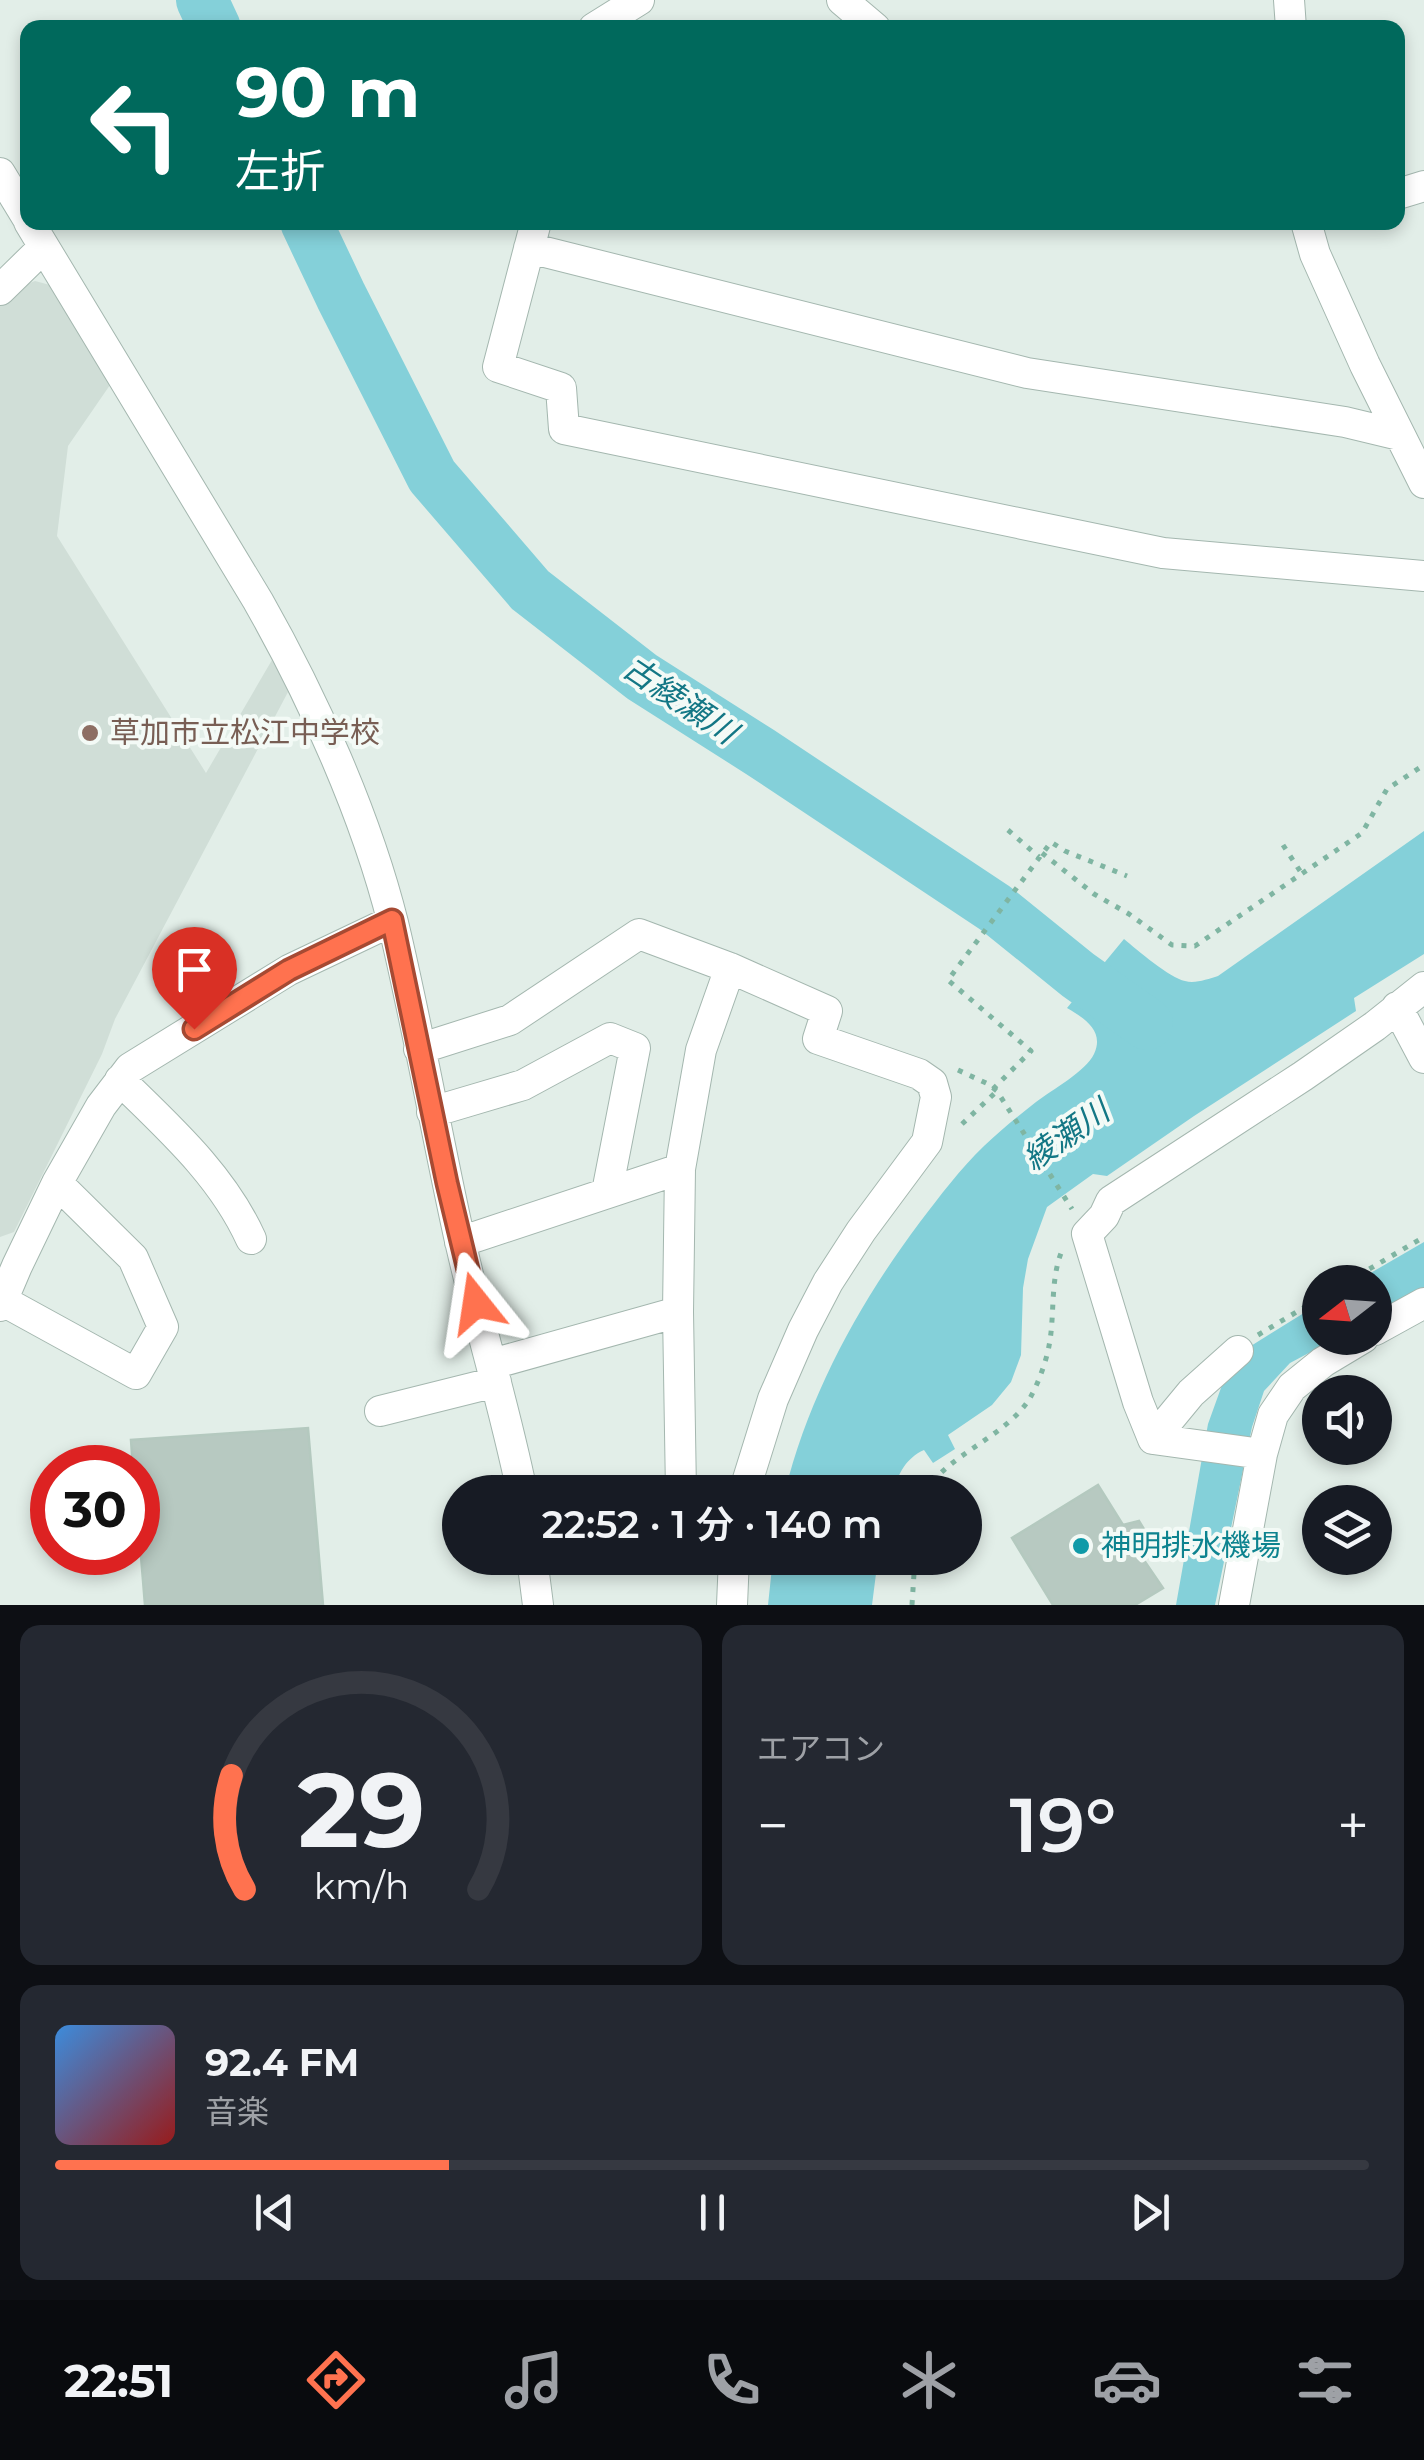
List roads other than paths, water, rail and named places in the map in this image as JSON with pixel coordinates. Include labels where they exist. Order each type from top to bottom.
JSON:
[{"type":"street","points":[[607,20],[639,0]]},
{"type":"street","points":[[842,0],[866,20]]},
{"type":"street","points":[[2,181],[20,209]]},
{"type":"street","points":[[0,290],[34,230],[291,658],[363,827],[392,920],[460,1242],[518,1475]]},
{"type":"street","points":[[1308,230],[1315,254],[1424,483]]},
{"type":"street","points":[[1399,435],[1346,422],[1027,373],[533,235],[498,366],[561,388],[564,429],[1164,553],[1424,576]]},
{"type":"street","points":[[58,1184],[132,1258],[163,1327],[136,1374],[1,1304],[8,1262],[58,1184],[101,1106],[130,1068],[289,970],[392,920]]},
{"type":"street","points":[[419,1049],[510,1020],[639,934],[730,968],[827,1012],[818,1039],[919,1074],[932,1083],[936,1097],[927,1142],[860,1231],[828,1282],[773,1399],[748,1475]]},
{"type":"street","points":[[681,1475],[680,1169],[701,1050],[730,968]]},
{"type":"street","points":[[1153,1439],[1087,1234],[1111,1202],[1303,1076],[1424,987]]},
{"type":"street","points":[[1396,1006],[1424,1058]]},
{"type":"street","points":[[432,1112],[523,1085],[610,1038],[635,1048],[607,1192]]},
{"type":"street","points":[[120,1080],[213,1176],[240,1214],[251,1239]]},
{"type":"street","points":[[460,1242],[680,1169]]},
{"type":"street","points":[[1392,1320],[1424,1302]]},
{"type":"street","points":[[380,1411],[678,1312]]},
{"type":"street","points":[[1153,1439],[1191,1393],[1238,1352]]},
{"type":"street","points":[[1234,1605],[1273,1415],[1292,1387],[1335,1355]]},
{"type":"street","points":[[1153,1439],[1262,1454]]},
{"type":"street","points":[[534,1575],[538,1605]]},
{"type":"street","points":[[732,1605],[733,1575]]},
{"type":"water","name":"綾瀬川","points":[[1424,831],[1424,954],[1354,998],[1356,1011],[1107,1176],[1093,1174],[1047,1207],[1028,1259],[1021,1355],[1011,1382],[992,1405],[948,1435],[955,1449],[933,1463],[924,1450],[912,1457],[899,1475],[790,1475],[808,1420],[839,1350],[898,1253],[975,1155],[1094,1054],[1095,1032],[1067,1008],[1124,939],[1179,979],[1193,982],[1218,976]]},
{"type":"water","points":[[1424,1242],[1424,1288],[1392,1306],[1392,1265],[1384,1265]]},
{"type":"water","points":[[1302,1314],[1302,1355],[1305,1355],[1290,1363],[1264,1391],[1252,1427],[1215,1605],[1176,1605],[1208,1424],[1226,1374],[1246,1349]]},
{"type":"water","points":[[771,1575],[876,1575],[872,1605],[768,1605]]},
{"type":"waterway","name":"古綾瀬川","points":[[202,0],[211,20]]},
{"type":"waterway","name":"古綾瀬川","points":[[310,230],[432,476],[530,590],[642,677],[995,908],[1147,1024]]},
{"type":"place","name":"草加市立松江中学校","points":[[90,733]]},
{"type":"place","name":"神明排水機場","points":[[1081,1546]]}]
